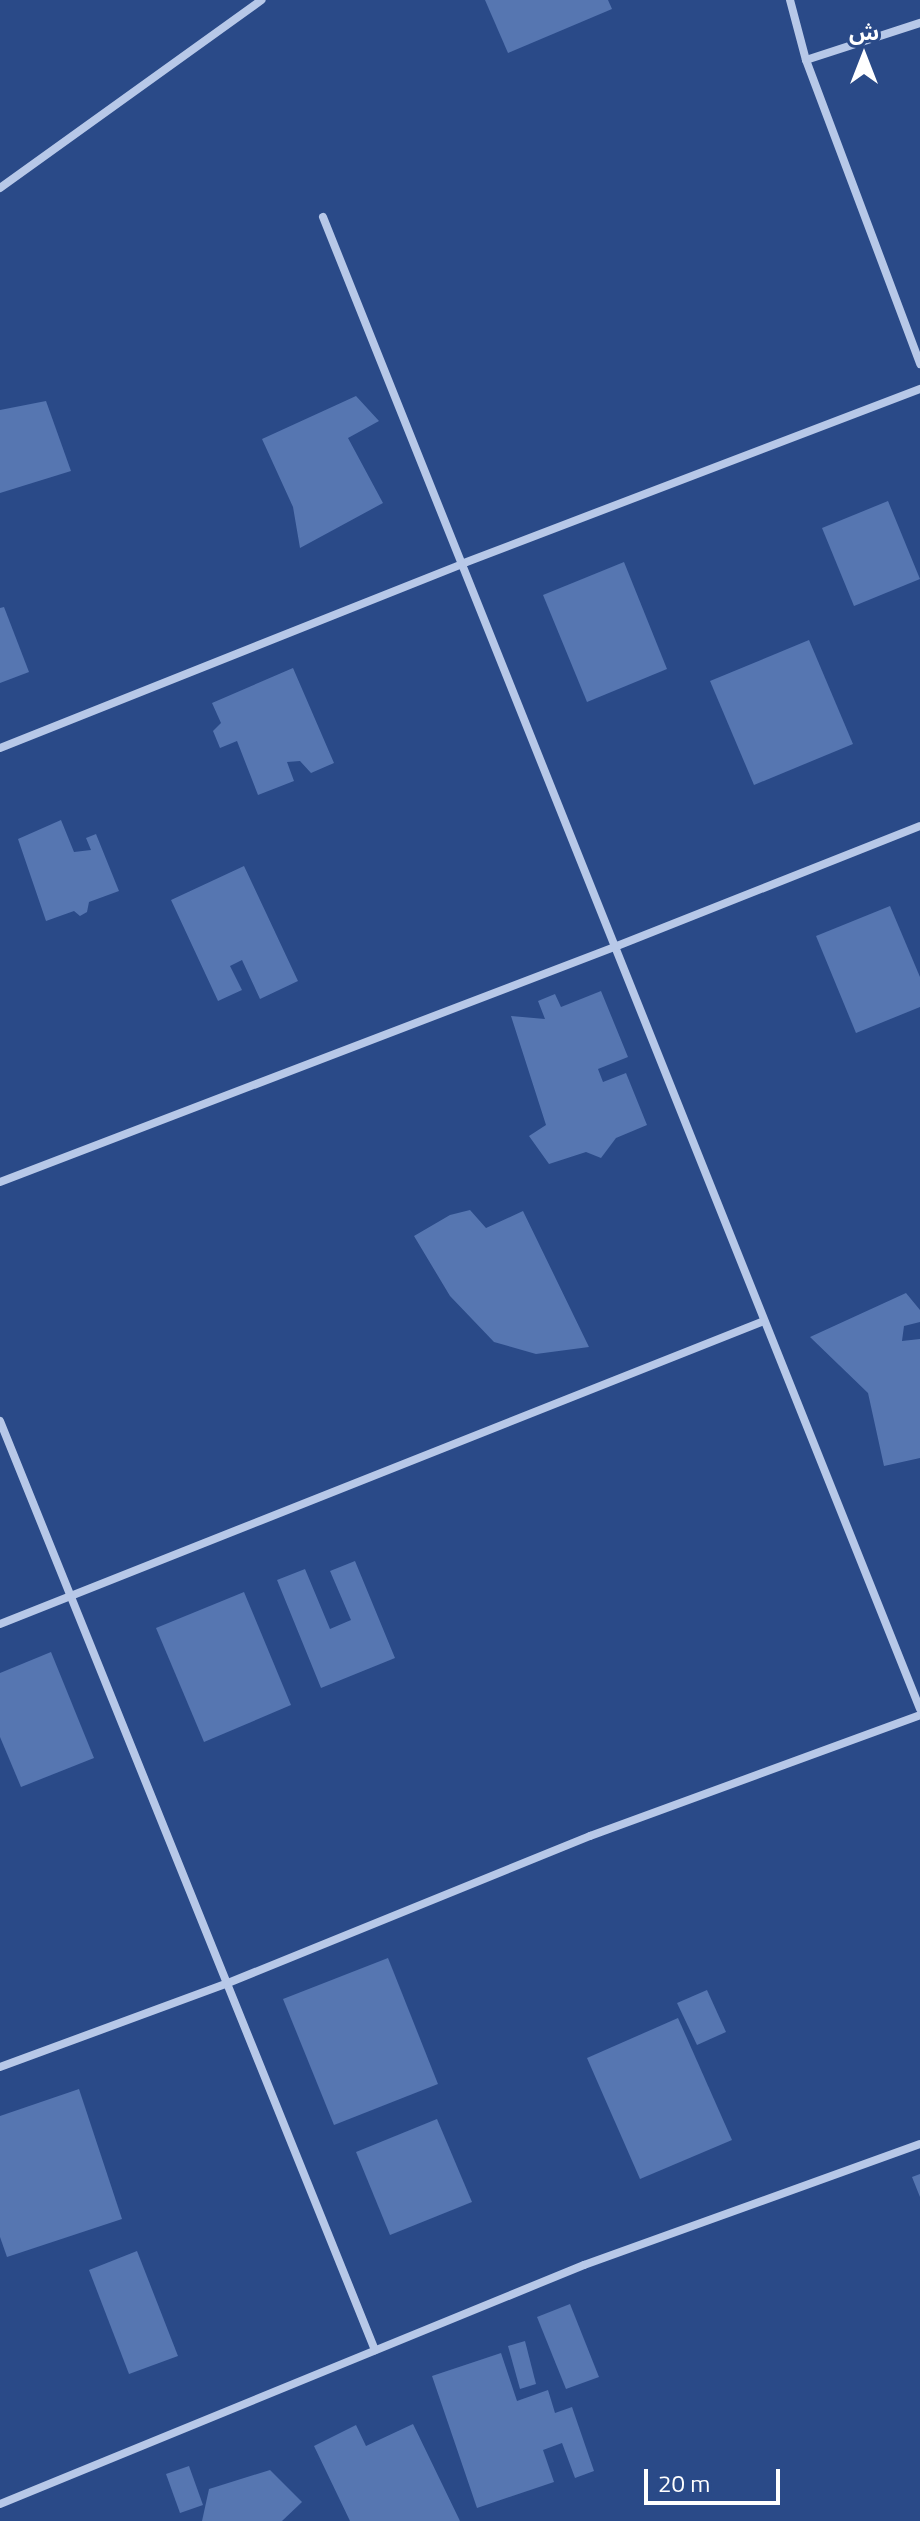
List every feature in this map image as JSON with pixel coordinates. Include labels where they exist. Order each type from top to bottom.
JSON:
[{"type":"street","points":[[0,188],[262,0]]},
{"type":"street","points":[[790,0],[806,60],[920,364]]},
{"type":"street","points":[[806,60],[920,23]]},
{"type":"street","points":[[323,217],[920,1709]]},
{"type":"street","points":[[0,748],[464,563],[920,389]]},
{"type":"street","points":[[0,1182],[617,946],[920,826]]},
{"type":"street","points":[[0,1624],[764,1321]]},
{"type":"street","points":[[0,1421],[73,1594],[375,2350]]},
{"type":"street","points":[[0,2067],[228,1983],[590,1836],[920,1715]]},
{"type":"street","points":[[0,2504],[584,2265],[920,2144]]},
{"type":"building","points":[[485,0],[608,0],[612,9],[508,53]]},
{"type":"building","points":[[356,396],[379,421],[348,438],[383,503],[300,548],[293,507],[262,439]]},
{"type":"building","points":[[46,401],[71,471],[0,493],[0,410]]},
{"type":"building","points":[[888,501],[920,579],[854,606],[822,528]]},
{"type":"building","points":[[624,562],[667,669],[587,702],[543,595]]},
{"type":"building","points":[[4,607],[29,672],[0,683],[0,608]]},
{"type":"building","points":[[809,640],[853,744],[754,785],[710,681]]},
{"type":"building","points":[[293,668],[334,763],[311,773],[300,761],[287,762],[294,781],[258,795],[237,741],[220,748],[213,731],[221,723],[212,703]]},
{"type":"building","points":[[61,820],[74,852],[91,850],[86,838],[96,834],[119,891],[89,902],[87,912],[80,916],[74,911],[46,921],[18,839]]},
{"type":"building","points":[[244,866],[298,981],[260,999],[242,960],[230,966],[242,990],[218,1001],[171,900]]},
{"type":"building","points":[[890,906],[920,977],[920,1007],[856,1033],[816,936]]},
{"type":"building","points":[[601,991],[628,1057],[598,1069],[603,1082],[626,1073],[647,1125],[616,1138],[601,1158],[586,1152],[549,1164],[529,1136],[546,1125],[511,1016],[545,1019],[538,1001],[555,994],[561,1007]]},
{"type":"building","points":[[470,1210],[486,1228],[523,1211],[589,1347],[536,1354],[494,1342],[450,1296],[414,1236],[450,1215]]},
{"type":"building","points":[[906,1293],[920,1310],[920,1322],[904,1326],[902,1341],[920,1339],[920,1458],[884,1466],[868,1393],[810,1337]]},
{"type":"building","points":[[355,1561],[395,1658],[321,1688],[277,1580],[305,1569],[330,1629],[351,1620],[330,1571]]},
{"type":"building","points":[[244,1592],[291,1705],[204,1742],[156,1628]]},
{"type":"building","points":[[51,1652],[94,1758],[21,1787],[0,1737],[0,1673]]},
{"type":"building","points":[[388,1958],[438,2084],[334,2125],[283,1999]]},
{"type":"building","points":[[707,1990],[726,2032],[697,2045],[677,2003]]},
{"type":"building","points":[[678,2018],[732,2140],[640,2179],[587,2058]]},
{"type":"building","points":[[79,2089],[122,2219],[7,2257],[0,2237],[0,2116]]},
{"type":"building","points":[[437,2119],[472,2202],[390,2235],[356,2152]]},
{"type":"building","points":[[920,2174],[920,2197],[912,2177]]},
{"type":"building","points":[[137,2251],[178,2356],[129,2374],[89,2270]]},
{"type":"building","points":[[570,2304],[599,2377],[566,2389],[537,2317]]},
{"type":"building","points":[[525,2341],[536,2384],[520,2389],[508,2346]]},
{"type":"building","points":[[501,2353],[517,2401],[548,2390],[555,2413],[572,2407],[594,2471],[575,2478],[562,2443],[543,2450],[554,2482],[477,2508],[432,2376]]},
{"type":"building","points":[[413,2424],[460,2521],[350,2521],[314,2446],[356,2425],[366,2446]]},
{"type":"building","points":[[189,2466],[203,2505],[180,2513],[166,2474]]},
{"type":"building","points":[[270,2470],[302,2502],[282,2521],[202,2521],[209,2489]]}]
